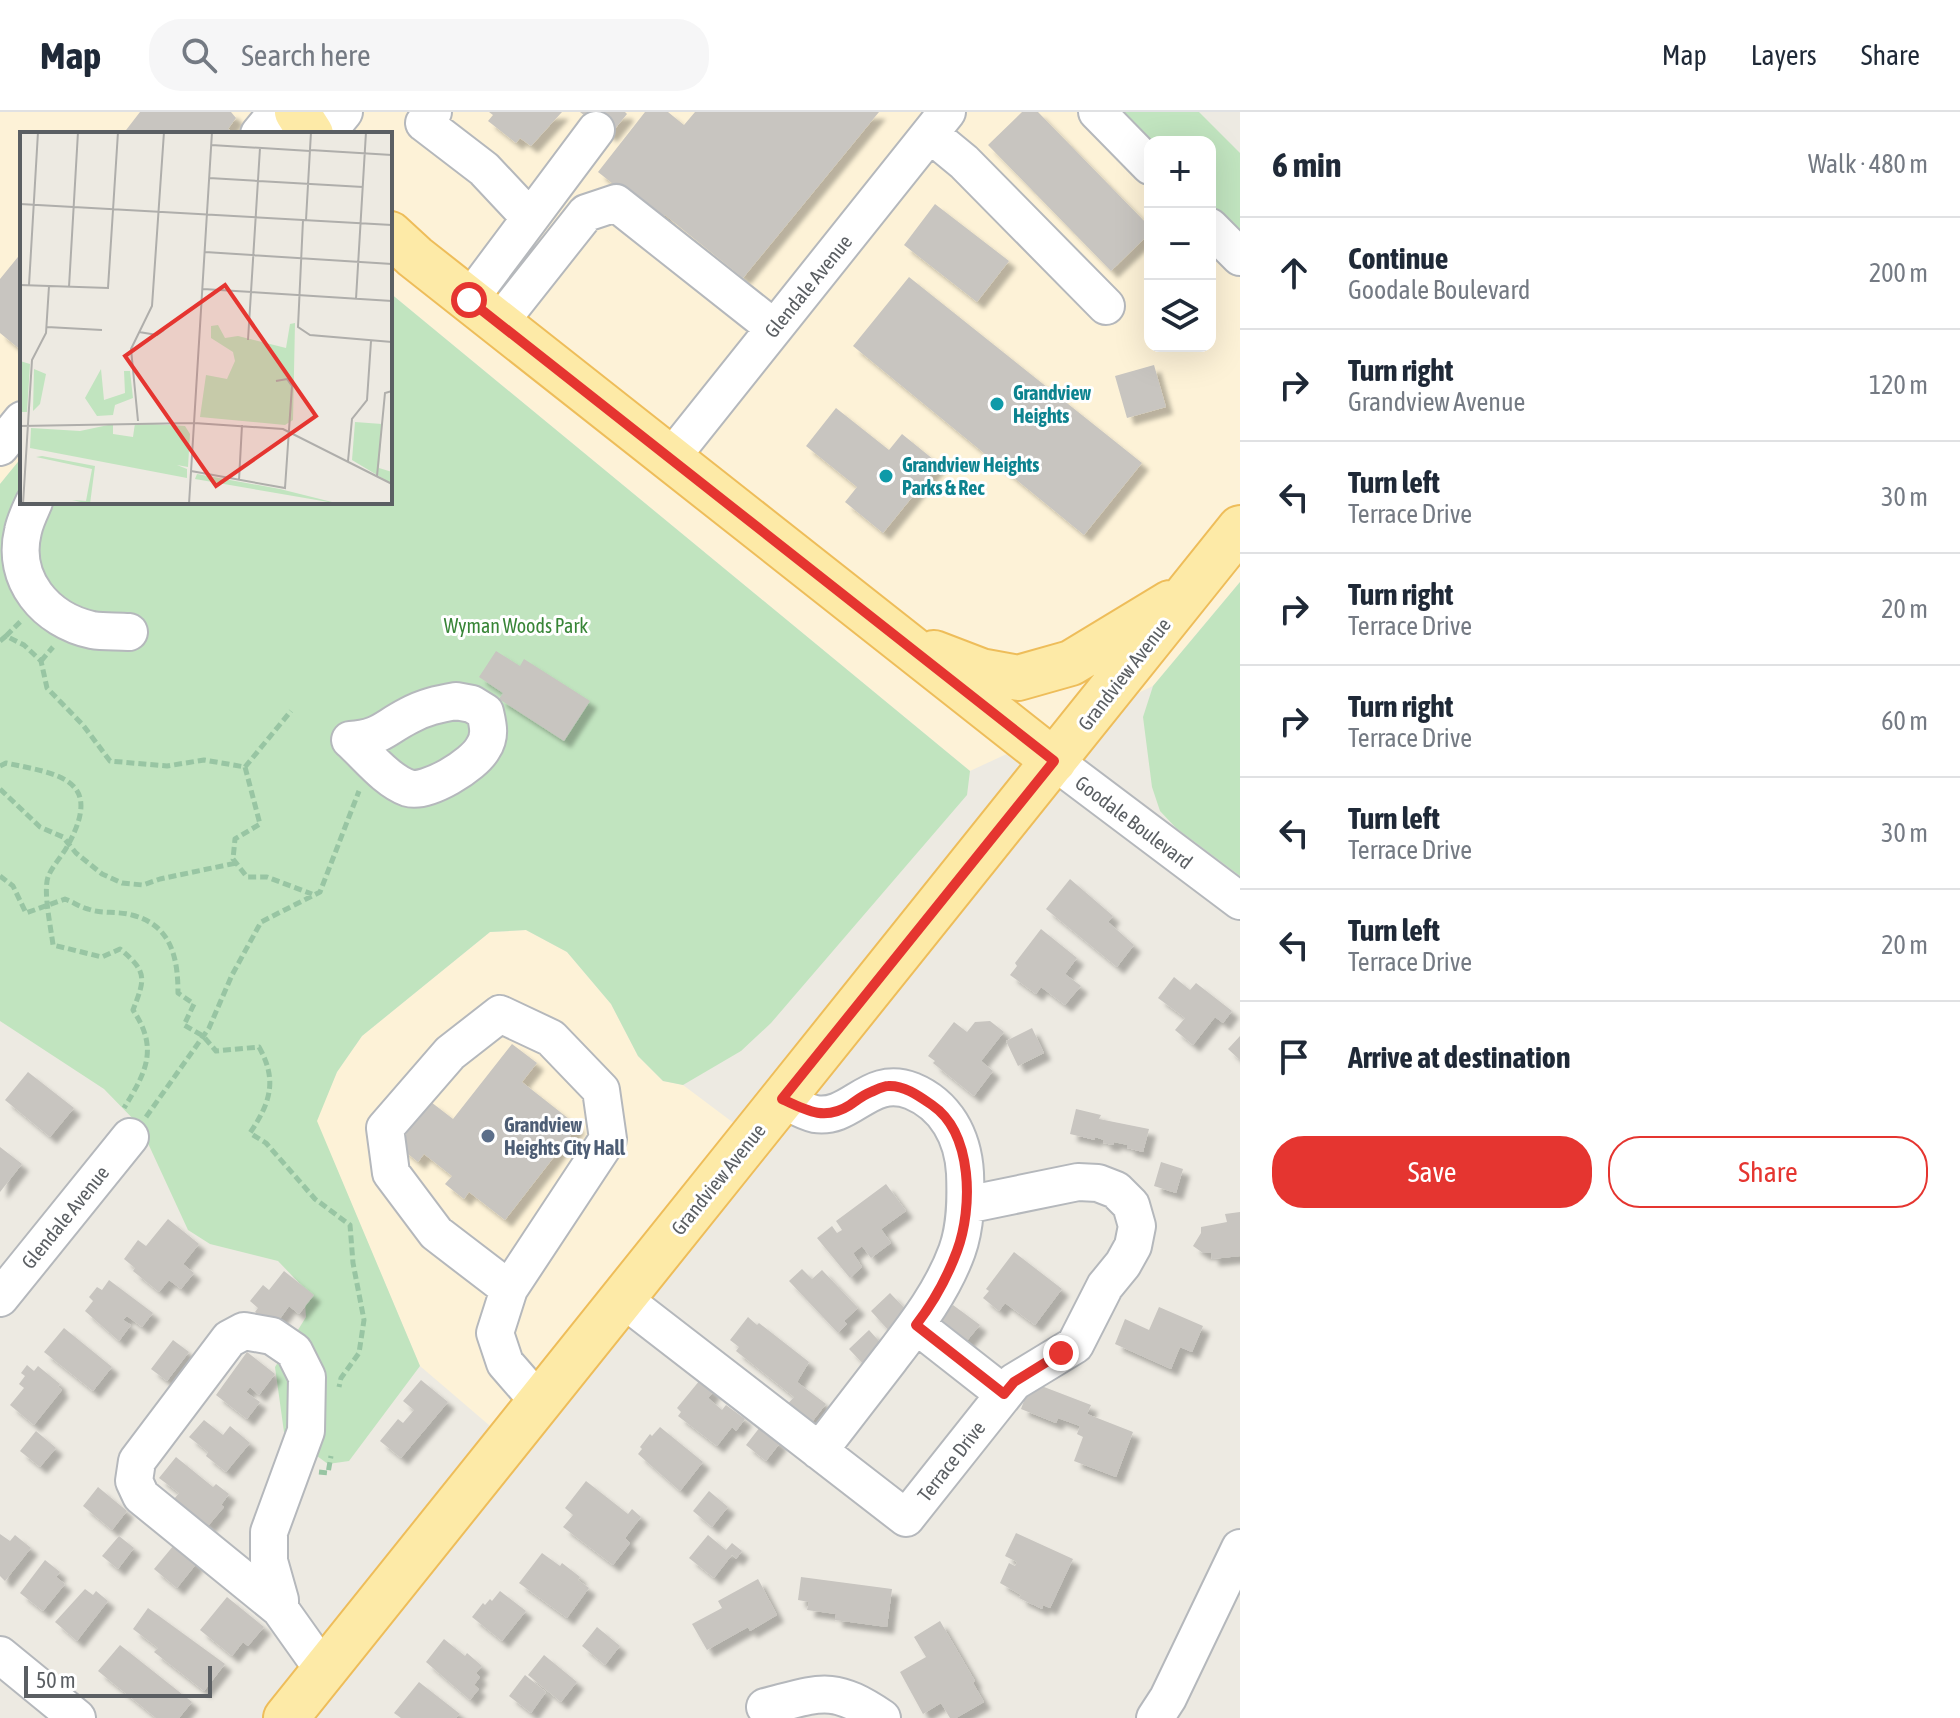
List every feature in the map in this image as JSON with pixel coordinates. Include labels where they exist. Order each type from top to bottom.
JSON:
[{"type":"main road","points":[[297,112],[310,132]]},
{"type":"main road","name":"Goodale Boulevard","points":[[392,236],[873,621],[1054,761]]},
{"type":"main road","name":"Grandview Avenue","points":[[286,1718],[1240,528]]},
{"type":"main road","points":[[873,621],[956,662],[981,671],[1018,678],[1071,663],[1186,593]]},
{"type":"street","points":[[261,132],[277,112]]},
{"type":"street","points":[[328,132],[344,112]]},
{"type":"street","points":[[433,112],[424,123],[484,169],[530,218]]},
{"type":"street","points":[[1097,112],[1144,160]]},
{"type":"street","points":[[938,123],[964,162],[1106,306]]},
{"type":"street","name":"Glendale Avenue","points":[[670,459],[938,123]]},
{"type":"street","points":[[484,312],[530,218],[596,130]]},
{"type":"street","points":[[484,312],[586,213],[616,203],[774,328]]},
{"type":"street","points":[[1216,233],[1240,257]]},
{"type":"street","points":[[0,447],[20,422]]},
{"type":"street","points":[[33,504],[20,546],[30,590],[49,612],[91,630],[129,632]]},
{"type":"street","name":"Goodale Boulevard","points":[[1054,761],[1240,901]]},
{"type":"street","points":[[509,1289],[436,1233],[391,1173],[385,1128],[450,1053],[500,1014],[551,1038],[601,1090],[608,1139],[509,1289],[495,1333],[505,1363],[539,1402]]},
{"type":"street","points":[[782,1099],[814,1114],[832,1114],[863,1095],[887,1086],[912,1091],[942,1112],[957,1132],[964,1156],[966,1205],[958,1249],[935,1300],[819,1451]]},
{"type":"street","name":"Glendale Avenue","points":[[0,1298],[130,1125]]},
{"type":"street","name":"Terrace Drive","points":[[623,1299],[906,1518],[1014,1382],[1075,1345],[1105,1286],[1133,1246],[1137,1226],[1131,1205],[1116,1190],[1098,1183],[1078,1182],[966,1205]]},
{"type":"street","points":[[916,1325],[1004,1394]]},
{"type":"street","points":[[280,1609],[269,1561],[269,1532],[306,1431],[307,1377],[294,1351],[272,1336],[244,1331],[229,1339],[137,1461],[134,1481],[141,1496],[280,1609],[324,1671]]},
{"type":"street","points":[[1155,1718],[1168,1698],[1240,1548]]},
{"type":"street","points":[[0,1655],[77,1718]]},
{"type":"street","points":[[765,1707],[830,1692],[857,1700],[882,1718]]},
{"type":"path","points":[[0,641],[6,636],[15,640],[41,661],[47,688],[83,725],[110,761],[167,766],[204,760],[245,767]]},
{"type":"path","points":[[245,767],[291,711]]},
{"type":"path","points":[[130,1125],[203,1036],[261,922],[320,892],[373,760]]},
{"type":"path","points":[[0,766],[6,763],[58,774],[78,790],[83,812],[69,844],[48,878],[53,945],[102,957],[120,949],[136,963],[143,983],[133,1010],[145,1028],[148,1052],[130,1125]]},
{"type":"path","points":[[245,767],[260,824],[235,839],[233,859],[247,877],[267,877],[314,895]]},
{"type":"path","points":[[0,789],[40,827],[63,837],[102,874],[122,883],[143,885],[237,863]]},
{"type":"path","points":[[0,876],[13,886],[26,913],[65,899],[90,910],[131,914],[154,924],[169,939],[178,964],[178,993],[194,1004],[184,1025],[203,1036],[216,1051],[259,1047],[269,1065],[269,1098],[250,1133],[266,1143],[315,1199],[350,1225],[353,1263],[364,1320],[359,1353],[341,1378],[338,1390]]},
{"type":"path","points":[[328,1473],[333,1442]]},
{"type":"shaded area","points":[[0,112],[1115,112],[1144,141],[1144,352],[1216,352],[1216,214],[1240,238],[1240,582],[1153,686],[970,771],[392,295],[392,132],[20,132],[20,459],[0,484]]},
{"type":"shaded area","points":[[526,930],[567,952],[611,1004],[638,1056],[663,1081],[683,1085],[755,1139],[510,1443],[420,1366],[316,1120],[337,1072],[362,1036],[490,932]]},
{"type":"green space","points":[[1115,112],[1199,112],[1240,153],[1240,238],[1216,214],[1216,136],[1144,137]]},
{"type":"green space","name":"Wyman Woods Park","points":[[392,295],[970,771],[967,795],[771,1023],[741,1051],[683,1085],[663,1081],[638,1056],[611,1004],[567,952],[526,930],[490,932],[362,1036],[337,1072],[317,1121],[420,1366],[349,1461],[328,1464],[284,1432],[275,1367],[306,1317],[304,1288],[278,1261],[210,1244],[188,1230],[140,1126],[104,1089],[0,1021],[0,484],[20,459],[20,504],[392,504]]},
{"type":"green space","points":[[1240,582],[1240,876],[1176,828],[1160,811],[1152,787],[1143,717],[1153,686]]},
{"type":"building","points":[[140,112],[231,112],[236,118],[228,132],[125,132]]},
{"type":"building","points":[[489,112],[562,112],[531,146],[520,138],[516,143],[488,121],[493,115]]},
{"type":"building","points":[[580,112],[625,112],[627,114],[610,135]]},
{"type":"building","points":[[645,112],[668,112],[684,125],[695,112],[879,112],[743,278],[665,215],[660,221],[598,172]]},
{"type":"building","points":[[1022,112],[1038,112],[1144,221],[1144,239],[1111,271],[988,145]]},
{"type":"building","points":[[935,204],[1009,261],[977,302],[904,245]]},
{"type":"building","points":[[20,254],[20,349],[0,333],[0,279]]},
{"type":"building","name":"Grandview Heights","points":[[909,277],[1142,463],[1084,535],[853,346]]},
{"type":"building","points":[[1154,365],[1166,407],[1127,418],[1115,376]]},
{"type":"building","name":"Grandview Heights Parks & Rec","points":[[836,408],[889,450],[902,434],[939,464],[883,533],[845,502],[857,487],[806,446]]},
{"type":"building","points":[[496,651],[520,666],[524,659],[590,701],[564,741],[499,699],[503,693],[479,677]]},
{"type":"building","points":[[1070,879],[1113,916],[1108,922],[1134,945],[1117,967],[1046,909]]},
{"type":"building","points":[[1041,929],[1077,958],[1065,974],[1081,986],[1065,1005],[1041,987],[1036,994],[1010,975],[1017,966],[1015,963]]},
{"type":"building","points":[[1174,977],[1190,990],[1196,983],[1232,1011],[1223,1023],[1215,1017],[1193,1045],[1175,1030],[1185,1018],[1158,998]]},
{"type":"building","points":[[990,1021],[1004,1032],[981,1061],[993,1071],[974,1096],[928,1056],[954,1022],[967,1032],[975,1022]]},
{"type":"building","points":[[1032,1028],[1044,1053],[1018,1066],[1006,1041]]},
{"type":"building","points":[[1240,1036],[1240,1060],[1228,1049]]},
{"type":"building","name":"Grandview Heights City Hall","points":[[512,1044],[537,1063],[522,1082],[578,1126],[505,1220],[469,1192],[464,1199],[445,1184],[452,1176],[424,1154],[418,1162],[397,1145],[431,1102],[453,1119]]},
{"type":"building","points":[[28,1072],[74,1108],[50,1137],[5,1100]]},
{"type":"building","points":[[1076,1109],[1101,1115],[1099,1119],[1149,1129],[1143,1152],[1127,1148],[1128,1145],[1114,1142],[1113,1145],[1095,1137],[1095,1140],[1070,1134]]},
{"type":"building","points":[[0,1147],[22,1164],[0,1192]]},
{"type":"building","points":[[1161,1162],[1183,1169],[1176,1193],[1154,1186]]},
{"type":"building","points":[[886,1184],[906,1211],[881,1229],[891,1243],[871,1258],[862,1246],[853,1253],[862,1267],[850,1278],[817,1238],[832,1226],[837,1233],[842,1230],[836,1221]]},
{"type":"building","points":[[1240,1212],[1240,1256],[1212,1259],[1211,1253],[1203,1253],[1193,1246],[1201,1227],[1227,1222],[1225,1214]]},
{"type":"building","points":[[168,1219],[199,1244],[183,1264],[194,1273],[181,1289],[169,1280],[159,1292],[133,1271],[135,1268],[124,1259],[138,1240],[146,1246]]},
{"type":"building","points":[[1014,1252],[1062,1289],[1035,1325],[1005,1303],[999,1311],[983,1298],[989,1291],[986,1289]]},
{"type":"building","points":[[802,1269],[812,1279],[822,1270],[858,1308],[844,1321],[847,1324],[838,1333],[789,1281]]},
{"type":"building","points":[[284,1271],[314,1295],[299,1314],[289,1306],[274,1327],[255,1312],[258,1308],[250,1301],[263,1285],[269,1290]]},
{"type":"building","points":[[109,1280],[153,1313],[142,1327],[127,1316],[123,1320],[131,1325],[119,1341],[85,1311],[93,1301],[89,1297],[97,1287],[102,1290]]},
{"type":"building","points":[[890,1293],[910,1314],[890,1332],[871,1311]]},
{"type":"building","points":[[953,1305],[980,1325],[961,1348],[935,1328]]},
{"type":"building","points":[[1159,1307],[1203,1326],[1192,1352],[1180,1347],[1171,1369],[1115,1344],[1125,1319],[1149,1330]]},
{"type":"building","points":[[748,1317],[809,1362],[797,1382],[826,1404],[808,1427],[784,1408],[794,1397],[736,1351],[739,1347],[730,1340]]},
{"type":"building","points":[[64,1328],[112,1367],[93,1391],[44,1352]]},
{"type":"building","points":[[869,1330],[887,1350],[867,1368],[849,1349]]},
{"type":"building","points":[[173,1340],[189,1352],[167,1381],[151,1369]]},
{"type":"building","points":[[247,1352],[275,1374],[259,1395],[250,1387],[246,1392],[260,1402],[247,1419],[216,1395]]},
{"type":"building","points":[[27,1365],[34,1371],[38,1366],[60,1384],[58,1387],[62,1390],[34,1425],[10,1405],[24,1388],[19,1384],[25,1376],[21,1373]]},
{"type":"building","points":[[421,1380],[448,1402],[401,1458],[380,1441],[398,1419],[403,1423],[414,1410],[403,1401]]},
{"type":"building","points":[[700,1380],[714,1391],[708,1398],[722,1410],[726,1405],[745,1419],[736,1431],[732,1427],[717,1446],[678,1416],[681,1412],[677,1408]]},
{"type":"building","points":[[1031,1382],[1091,1405],[1087,1414],[1133,1432],[1116,1477],[1074,1461],[1083,1437],[1077,1434],[1080,1426],[1058,1418],[1056,1423],[1021,1409]]},
{"type":"building","points":[[204,1420],[223,1435],[230,1426],[250,1443],[226,1472],[189,1437]]},
{"type":"building","points":[[660,1427],[703,1462],[680,1491],[638,1454],[650,1434],[652,1436]]},
{"type":"building","points":[[760,1427],[780,1443],[766,1461],[746,1445]]},
{"type":"building","points":[[36,1431],[56,1448],[40,1467],[20,1451]]},
{"type":"building","points":[[176,1457],[213,1487],[216,1484],[229,1494],[221,1505],[224,1507],[208,1526],[174,1499],[179,1493],[159,1478]]},
{"type":"building","points":[[586,1481],[628,1514],[632,1509],[641,1517],[625,1538],[630,1543],[613,1565],[563,1527],[573,1515],[565,1508]]},
{"type":"building","points":[[98,1487],[127,1511],[112,1530],[83,1506]]},
{"type":"building","points":[[709,1491],[728,1507],[712,1527],[693,1511]]},
{"type":"building","points":[[1016,1533],[1073,1559],[1050,1608],[1043,1605],[1042,1609],[1019,1598],[1021,1595],[1000,1583],[1009,1563],[1015,1566],[1017,1562],[1005,1556]]},
{"type":"building","points":[[0,1534],[10,1541],[15,1535],[31,1548],[5,1581],[0,1576]]},
{"type":"building","points":[[708,1535],[726,1550],[732,1543],[742,1551],[736,1559],[732,1555],[714,1578],[689,1558]]},
{"type":"building","points":[[119,1536],[134,1548],[118,1569],[102,1556]]},
{"type":"building","points":[[174,1545],[197,1563],[177,1588],[154,1569]]},
{"type":"building","points":[[542,1553],[560,1566],[562,1563],[589,1588],[567,1618],[519,1583]]},
{"type":"building","points":[[45,1560],[60,1572],[56,1577],[65,1584],[43,1611],[20,1593]]},
{"type":"building","points":[[801,1577],[892,1589],[887,1627],[835,1620],[836,1614],[807,1610],[809,1602],[798,1600]]},
{"type":"building","points":[[758,1579],[777,1615],[707,1650],[692,1624],[722,1608],[718,1601]]},
{"type":"building","points":[[85,1589],[93,1595],[96,1591],[108,1601],[77,1641],[55,1622]]},
{"type":"building","points":[[500,1591],[526,1611],[502,1641],[472,1617],[483,1603],[492,1601]]},
{"type":"building","points":[[227,1597],[264,1627],[248,1646],[243,1642],[232,1656],[200,1630]]},
{"type":"building","points":[[148,1608],[225,1664],[204,1691],[154,1652],[158,1648],[133,1629]]},
{"type":"building","points":[[940,1621],[984,1702],[956,1718],[950,1718],[941,1703],[923,1714],[900,1672],[926,1657],[914,1637]]},
{"type":"building","points":[[597,1627],[620,1646],[605,1665],[582,1646]]},
{"type":"building","points":[[444,1639],[482,1666],[476,1673],[480,1677],[474,1685],[479,1689],[470,1700],[426,1662]]},
{"type":"building","points":[[120,1645],[192,1702],[179,1718],[156,1718],[98,1671]]},
{"type":"building","points":[[544,1655],[577,1682],[561,1702],[528,1675]]},
{"type":"building","points":[[525,1675],[546,1692],[531,1713],[509,1696]]},
{"type":"building","points":[[419,1682],[460,1714],[456,1718],[401,1718],[394,1713]]},
{"type":"place","name":"Grandview Heights","points":[[997,404]]},
{"type":"place","name":"Grandview Heights Parks & Rec","points":[[886,476]]},
{"type":"place","name":"Grandview Heights City Hall","points":[[488,1136]]},
{"type":"route","points":[[469,300],[1054,761],[782,1099],[814,1114],[832,1114],[863,1095],[887,1086],[912,1091],[942,1112],[957,1132],[964,1156],[966,1205],[958,1249],[935,1300],[916,1325],[1004,1394],[1014,1382],[1061,1353]]}]
